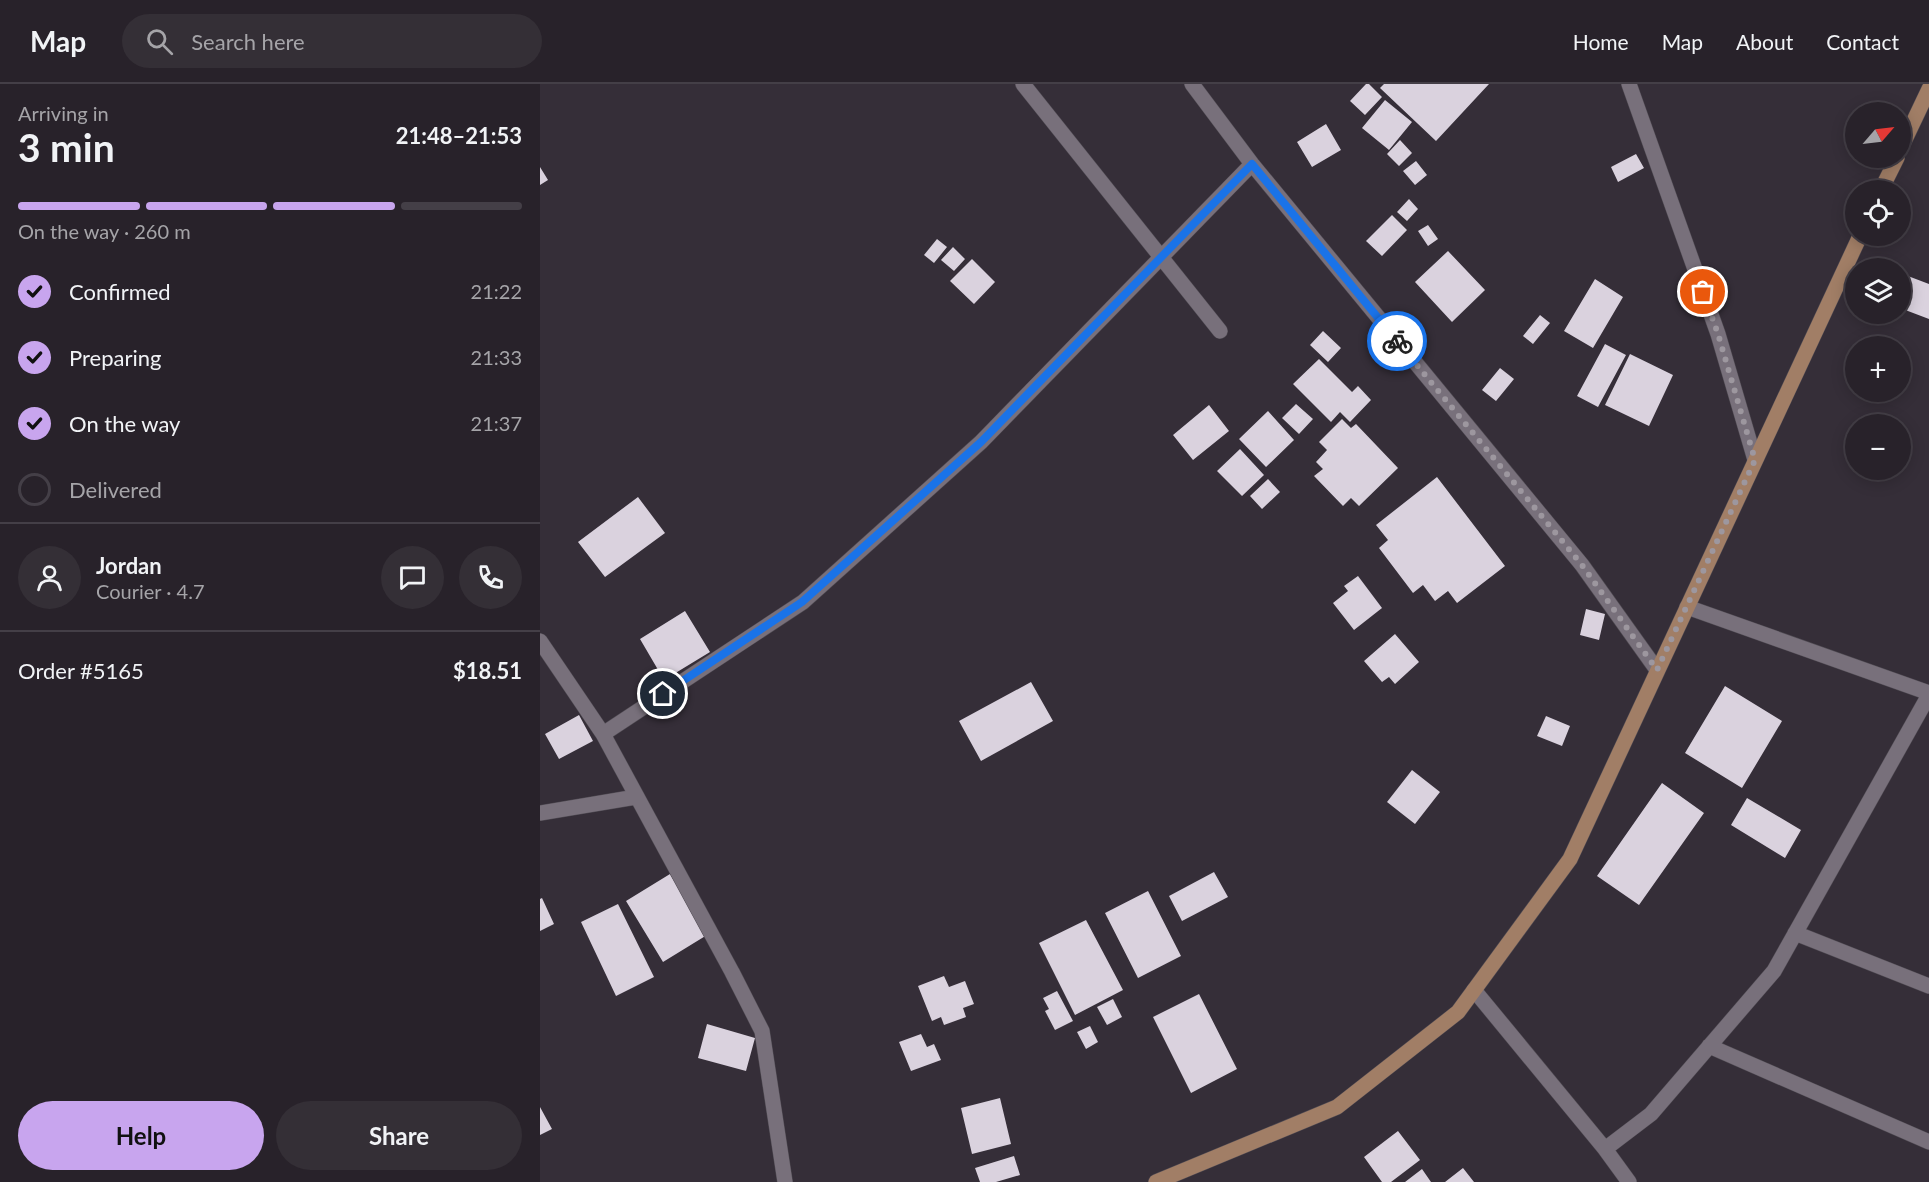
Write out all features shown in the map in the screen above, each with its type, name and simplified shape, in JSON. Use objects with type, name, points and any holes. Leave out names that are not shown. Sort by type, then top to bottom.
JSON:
[{"type":"main road","points":[[1911,127],[1929,89]]},
{"type":"main road","points":[[1155,1182],[1337,1107],[1458,1012],[1570,859],[1855,246]]},
{"type":"street","points":[[1023,84],[1220,331]]},
{"type":"street","points":[[1192,84],[1252,164],[1582,565],[1657,670]]},
{"type":"street","points":[[1629,84],[1718,334],[1755,460]]},
{"type":"street","points":[[603,734],[802,602],[981,442],[1252,164]]},
{"type":"street","points":[[1605,1149],[1652,1113],[1774,970],[1929,694],[1687,607]]},
{"type":"street","points":[[540,641],[603,734],[762,1031],[785,1182]]},
{"type":"street","points":[[540,813],[636,797]]},
{"type":"street","points":[[1795,933],[1929,986]]},
{"type":"street","points":[[1474,990],[1605,1149],[1629,1182]]},
{"type":"street","points":[[1709,1046],[1929,1142]]},
{"type":"building","points":[[1366,84],[1369,84],[1382,97],[1365,115],[1350,101]]},
{"type":"building","points":[[1384,84],[1489,84],[1436,141],[1380,88]]},
{"type":"building","points":[[1385,100],[1412,122],[1389,150],[1362,128]]},
{"type":"building","points":[[1326,124],[1341,150],[1312,167],[1297,142]]},
{"type":"building","points":[[1400,140],[1412,153],[1399,166],[1387,154]]},
{"type":"building","points":[[1636,154],[1644,168],[1618,182],[1611,167]]},
{"type":"building","points":[[1416,161],[1427,175],[1415,185],[1403,171]]},
{"type":"building","points":[[540,167],[548,180],[540,185]]},
{"type":"building","points":[[1409,199],[1418,209],[1407,221],[1397,212]]},
{"type":"building","points":[[1392,215],[1407,230],[1382,256],[1366,241]]},
{"type":"building","points":[[1428,225],[1438,239],[1428,246],[1418,231]]},
{"type":"building","points":[[937,239],[947,247],[934,263],[924,255]]},
{"type":"building","points":[[953,247],[965,259],[954,271],[941,260]]},
{"type":"building","points":[[1448,251],[1485,290],[1452,322],[1415,282]]},
{"type":"building","points":[[972,259],[995,282],[974,304],[950,281]]},
{"type":"building","points":[[1911,277],[1929,284],[1929,319],[1911,312]]},
{"type":"building","points":[[1595,279],[1623,297],[1593,348],[1564,331]]},
{"type":"building","points":[[1540,315],[1550,323],[1533,344],[1523,336]]},
{"type":"building","points":[[1323,331],[1341,348],[1328,362],[1310,345]]},
{"type":"building","points":[[1605,344],[1626,355],[1598,407],[1577,396]]},
{"type":"building","points":[[1630,354],[1673,375],[1649,426],[1605,405]]},
{"type":"building","points":[[1319,359],[1352,392],[1358,386],[1371,400],[1350,422],[1340,412],[1331,422],[1293,384]]},
{"type":"building","points":[[1500,368],[1514,379],[1496,401],[1482,390]]},
{"type":"building","points":[[1296,404],[1313,419],[1299,434],[1282,418]]},
{"type":"building","points":[[1209,405],[1229,431],[1193,460],[1173,435]]},
{"type":"building","points":[[1268,411],[1294,440],[1266,467],[1239,439]]},
{"type":"building","points":[[1342,419],[1351,428],[1356,424],[1398,468],[1359,506],[1351,498],[1343,506],[1314,476],[1323,469],[1316,462],[1327,450],[1319,442]]},
{"type":"building","points":[[1240,449],[1264,475],[1242,496],[1217,471]]},
{"type":"building","points":[[1437,477],[1505,566],[1457,603],[1448,591],[1435,601],[1423,585],[1413,593],[1379,548],[1388,540],[1376,525]]},
{"type":"building","points":[[1268,479],[1280,492],[1262,509],[1250,496]]},
{"type":"building","points":[[638,497],[665,533],[605,577],[578,542]]},
{"type":"building","points":[[1358,576],[1382,608],[1354,630],[1333,603],[1348,591],[1344,586]]},
{"type":"building","points":[[1586,609],[1605,614],[1599,640],[1580,635]]},
{"type":"building","points":[[685,611],[710,652],[664,680],[640,639]]},
{"type":"building","points":[[1395,634],[1419,662],[1395,684],[1389,677],[1382,682],[1364,661]]},
{"type":"building","points":[[1031,682],[1053,721],[981,761],[959,721]]},
{"type":"building","points":[[1725,686],[1782,721],[1742,788],[1685,753]]},
{"type":"building","points":[[579,715],[593,741],[559,759],[545,734]]},
{"type":"building","points":[[1546,716],[1570,726],[1562,746],[1537,736]]},
{"type":"building","points":[[1412,770],[1440,792],[1415,824],[1387,802]]},
{"type":"building","points":[[1662,783],[1704,813],[1639,905],[1597,876]]},
{"type":"building","points":[[1747,798],[1801,830],[1785,858],[1731,825]]},
{"type":"building","points":[[1214,872],[1228,897],[1182,921],[1169,896]]},
{"type":"building","points":[[670,874],[707,935],[663,962],[626,901]]},
{"type":"building","points":[[1148,891],[1181,956],[1138,978],[1105,913]]},
{"type":"building","points":[[542,898],[554,924],[540,931],[540,899]]},
{"type":"building","points":[[618,904],[654,977],[616,996],[581,922]]},
{"type":"building","points":[[1086,920],[1123,990],[1075,1015],[1039,943]]},
{"type":"building","points":[[944,976],[949,987],[965,981],[974,1004],[963,1008],[966,1017],[944,1025],[941,1017],[932,1021],[918,986]]},
{"type":"building","points":[[1057,991],[1073,1021],[1055,1030],[1045,1011],[1049,1009],[1043,998]]},
{"type":"building","points":[[1199,994],[1237,1069],[1191,1093],[1153,1017]]},
{"type":"building","points":[[1113,999],[1122,1017],[1107,1025],[1097,1007]]},
{"type":"building","points":[[707,1024],[755,1038],[746,1071],[698,1058]]},
{"type":"building","points":[[1090,1026],[1098,1042],[1086,1049],[1077,1032]]},
{"type":"building","points":[[921,1034],[927,1047],[934,1044],[941,1060],[911,1071],[899,1042]]},
{"type":"building","points":[[1000,1098],[1011,1144],[972,1154],[961,1108]]},
{"type":"building","points":[[540,1107],[552,1129],[540,1135]]},
{"type":"building","points":[[1398,1131],[1420,1160],[1391,1182],[1382,1182],[1364,1157]]},
{"type":"building","points":[[1014,1156],[1020,1175],[996,1182],[980,1182],[975,1168]]},
{"type":"building","points":[[1463,1168],[1474,1182],[1445,1182]]},
{"type":"building","points":[[1422,1169],[1431,1182],[1405,1182]]},
{"type":"way so far","points":[[1397,341],[1582,565],[1657,670],[1755,460],[1718,334],[1703,292]]},
{"type":"route","points":[[663,694],[802,602],[981,442],[1252,164],[1397,341]]}]
